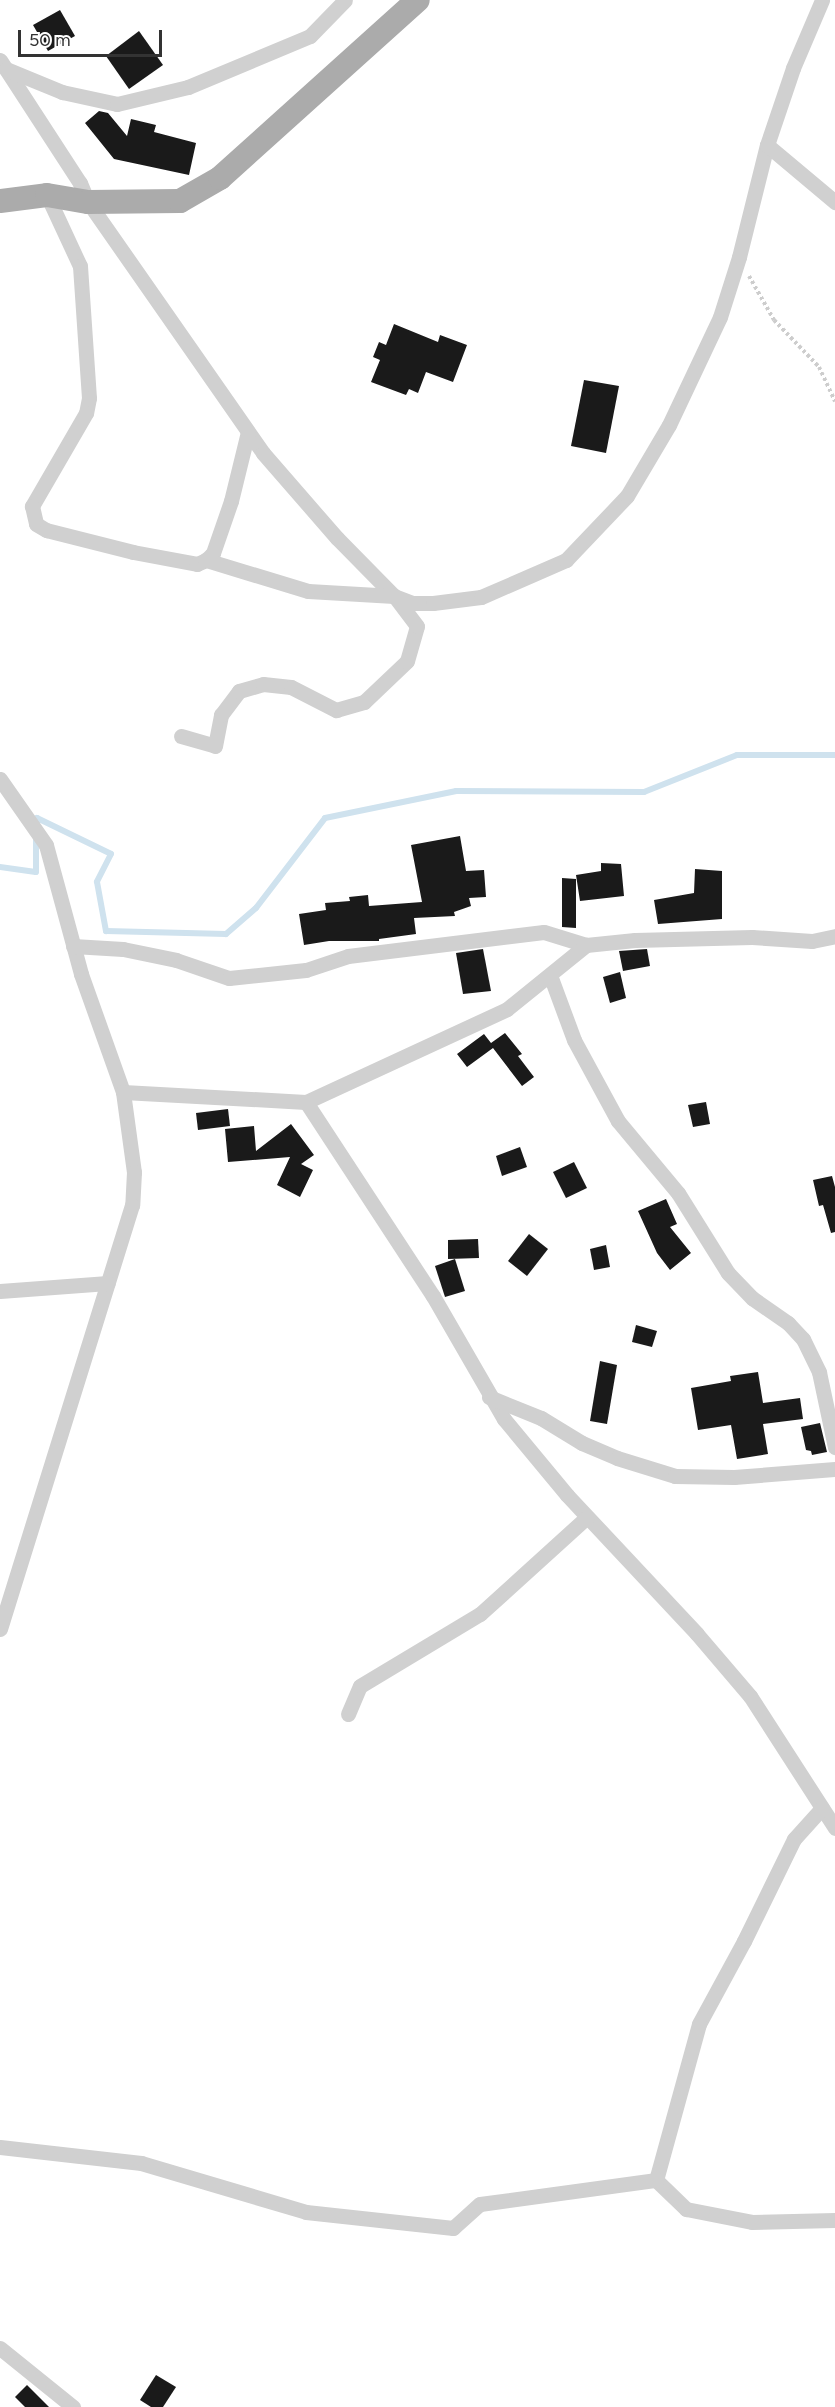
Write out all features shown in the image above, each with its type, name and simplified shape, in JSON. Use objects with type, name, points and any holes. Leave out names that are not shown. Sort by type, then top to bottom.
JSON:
[{"type":"main road","points":[[0,201],[47,195],[88,202],[180,201],[220,178],[418,0]]},
{"type":"street","points":[[3,65],[62,92],[117,104],[188,87],[310,36],[345,0]]},
{"type":"street","points":[[206,560],[308,591],[394,596],[412,603],[423,603],[481,597],[566,560],[627,496],[669,425],[720,316],[739,257],[767,145],[793,68],[822,0]]},
{"type":"street","points":[[3,65],[80,183],[88,202],[248,432],[336,538],[394,596],[417,626],[407,661],[364,702],[336,710],[291,687],[263,684],[240,691],[221,715],[215,746],[181,736]]},
{"type":"street","points":[[767,145],[835,202]]},
{"type":"street","points":[[47,195],[80,266],[89,398],[86,413],[32,506],[36,524],[46,530],[197,564],[206,560],[213,553],[231,501],[248,432]]},
{"type":"street","points":[[0,779],[46,845],[73,946],[123,1092],[134,1172],[132,1205],[0,1629]]},
{"type":"street","points":[[73,946],[123,949],[165,958],[229,978],[306,970],[348,956],[544,932],[586,945],[635,940],[752,938],[812,941],[835,936]]},
{"type":"street","points":[[123,1092],[306,1102],[507,1010],[586,945]]},
{"type":"street","points":[[550,975],[574,1040],[618,1121],[678,1193],[728,1273],[752,1298],[788,1323],[803,1339],[819,1372],[835,1447]]},
{"type":"street","points":[[306,1102],[432,1296],[472,1362],[489,1397],[504,1419],[587,1517],[697,1634],[750,1696],[835,1828]]},
{"type":"street","points":[[0,1291],[108,1283]]},
{"type":"street","points":[[489,1397],[541,1418],[600,1451],[675,1476],[744,1476],[835,1468]]},
{"type":"street","points":[[348,1714],[360,1686],[480,1614],[587,1517]]},
{"type":"street","points":[[656,2180],[699,2024],[744,1941],[794,1839],[822,1808]]},
{"type":"street","points":[[0,2147],[141,2163],[306,2212],[453,2228],[480,2204],[656,2180]]},
{"type":"street","points":[[656,2180],[686,2209],[752,2222],[835,2220]]},
{"type":"street","points":[[0,2348],[73,2407]]},
{"type":"path","points":[[739,257],[774,320],[819,367],[835,401]]},
{"type":"building","points":[[60,10],[75,36],[48,51],[33,25]]},
{"type":"building","points":[[139,31],[163,65],[129,89],[106,56]]},
{"type":"building","points":[[99,111],[108,113],[127,136],[131,119],[156,125],[154,132],[196,143],[189,175],[114,159],[85,123]]},
{"type":"building","points":[[394,324],[438,342],[440,335],[467,345],[453,382],[426,372],[418,393],[409,389],[406,395],[371,382],[380,360],[373,357],[379,342],[386,345]]},
{"type":"building","points":[[584,380],[619,386],[606,453],[571,446]]},
{"type":"building","points":[[460,836],[466,871],[484,870],[486,897],[469,898],[471,906],[454,912],[455,916],[414,918],[416,934],[379,939],[379,941],[329,941],[304,945],[299,914],[326,910],[325,903],[350,901],[349,897],[368,895],[369,906],[422,902],[411,845]]},
{"type":"building","points":[[601,863],[621,864],[624,896],[580,901],[576,875],[601,871]]},
{"type":"building","points":[[695,869],[722,871],[722,919],[658,924],[654,900],[694,893]]},
{"type":"building","points":[[562,878],[576,879],[576,928],[562,927]]},
{"type":"building","points":[[483,949],[491,991],[463,994],[456,953]]},
{"type":"building","points":[[647,949],[650,966],[623,971],[619,951]]},
{"type":"building","points":[[620,972],[626,998],[610,1003],[603,977]]},
{"type":"building","points":[[505,1033],[522,1054],[518,1056],[534,1077],[522,1086],[493,1048],[467,1067],[457,1054],[484,1034],[491,1043]]},
{"type":"building","points":[[706,1102],[710,1124],[693,1127],[688,1105]]},
{"type":"building","points":[[228,1109],[230,1126],[198,1130],[196,1113]]},
{"type":"building","points":[[291,1124],[314,1155],[301,1164],[313,1170],[300,1197],[277,1185],[290,1157],[228,1162],[225,1129],[254,1126],[256,1151]]},
{"type":"building","points":[[520,1147],[527,1167],[502,1176],[496,1156]]},
{"type":"building","points":[[574,1162],[587,1188],[566,1198],[553,1172]]},
{"type":"building","points":[[832,1176],[835,1187],[835,1232],[831,1233],[823,1205],[819,1206],[813,1180]]},
{"type":"building","points":[[666,1199],[677,1224],[670,1227],[691,1253],[670,1270],[657,1253],[638,1211]]},
{"type":"building","points":[[529,1234],[548,1249],[527,1276],[508,1261]]},
{"type":"building","points":[[478,1239],[479,1258],[448,1259],[448,1240]]},
{"type":"building","points":[[606,1245],[610,1267],[594,1270],[590,1249]]},
{"type":"building","points":[[455,1259],[465,1291],[445,1297],[435,1266]]},
{"type":"building","points":[[636,1325],[657,1331],[652,1347],[632,1342]]},
{"type":"building","points":[[600,1361],[617,1365],[607,1424],[590,1421]]},
{"type":"building","points":[[758,1372],[763,1403],[800,1398],[803,1419],[763,1424],[768,1454],[737,1459],[731,1425],[698,1430],[691,1388],[731,1381],[730,1376]]},
{"type":"building","points":[[820,1423],[827,1452],[812,1455],[811,1451],[806,1450],[801,1427]]},
{"type":"building","points":[[156,2375],[176,2387],[163,2407],[151,2407],[140,2400]]},
{"type":"building","points":[[27,2385],[49,2407],[25,2407],[15,2397]]},
{"type":"waterway","points":[[37,824],[37,818],[111,854],[97,882],[106,931],[226,934],[256,908],[325,818],[456,791],[644,792],[737,755],[835,755]]},
{"type":"waterway","points":[[0,867],[36,872],[36,837]]}]
